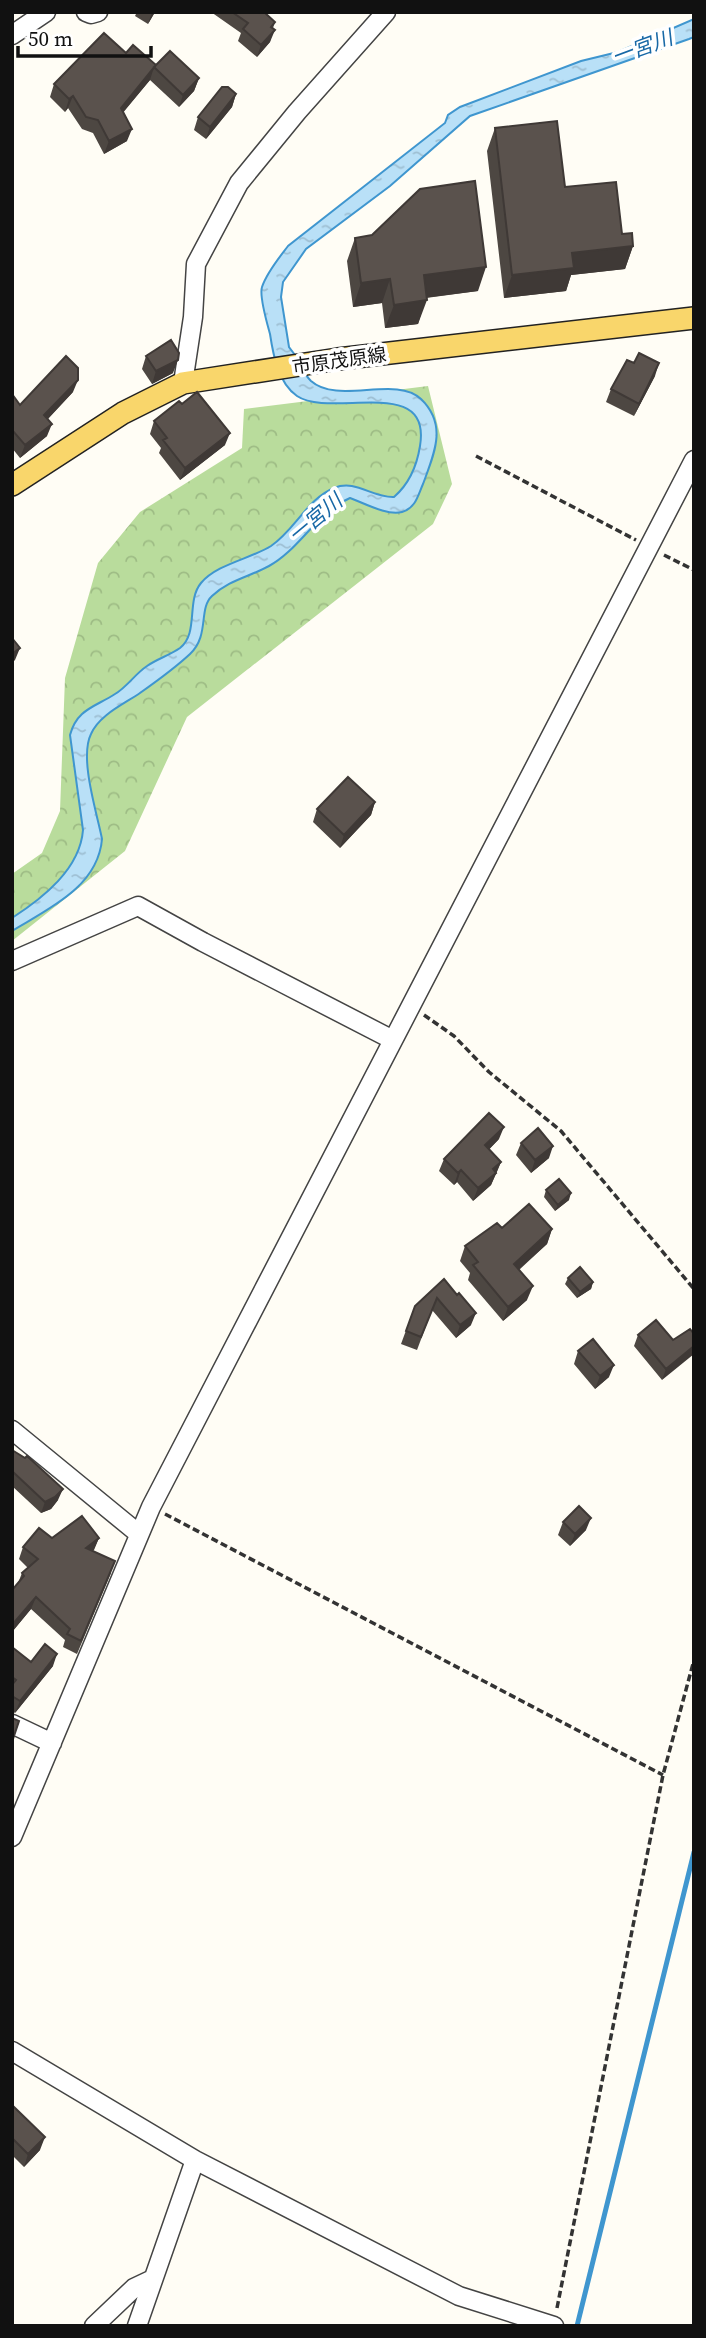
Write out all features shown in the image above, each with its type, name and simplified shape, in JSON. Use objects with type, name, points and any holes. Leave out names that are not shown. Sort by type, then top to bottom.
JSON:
[{"type":"main road","name":"市原茂原線","points":[[12,485],[123,413],[188,383],[338,359],[694,318]]},
{"type":"street","points":[[12,35],[46,12]]},
{"type":"street","points":[[86,12],[98,12]]},
{"type":"street","points":[[188,383],[196,264],[239,183],[288,121],[386,12]]},
{"type":"street","points":[[12,1837],[151,1507],[694,460]]},
{"type":"street","points":[[12,961],[138,906],[215,949],[393,1040]]},
{"type":"street","points":[[12,1430],[139,1534]]},
{"type":"street","points":[[12,1724],[52,1743]]},
{"type":"street","points":[[12,2051],[195,2160],[459,2295],[554,2326]]},
{"type":"street","points":[[137,2326],[195,2160]]},
{"type":"street","points":[[94,2326],[134,2288],[153,2279]]},
{"type":"path","points":[[476,456],[694,570]]},
{"type":"path","points":[[411,1006],[454,1036],[489,1072],[561,1131],[694,1289]]},
{"type":"path","points":[[151,1507],[663,1775]]},
{"type":"path","points":[[554,2326],[663,1775],[694,1660]]},
{"type":"green space","points":[[428,386],[452,484],[433,524],[187,717],[125,851],[12,941],[12,874],[42,853],[60,811],[65,678],[98,563],[140,512],[242,448],[244,409]]},
{"type":"water","name":"一宮川","points":[[694,19],[694,37],[470,116],[390,186],[306,249],[283,282],[281,297],[289,347],[309,379],[322,388],[336,391],[397,389],[410,392],[421,399],[434,419],[436,440],[418,497],[407,510],[396,513],[383,511],[350,498],[327,513],[280,559],[225,586],[212,596],[205,608],[200,639],[190,654],[153,684],[106,716],[91,734],[88,744],[88,771],[102,839],[91,871],[69,895],[12,931],[12,918],[58,881],[75,857],[80,844],[83,830],[70,735],[77,719],[119,691],[147,666],[186,642],[197,590],[208,576],[271,546],[316,499],[334,488],[357,487],[378,495],[394,497],[408,480],[414,467],[420,446],[420,424],[411,411],[395,405],[376,403],[313,402],[297,396],[285,384],[275,359],[262,297],[264,281],[277,260],[288,246],[445,123],[448,115],[460,107],[581,61],[618,52]]},
{"type":"building","points":[[232,12],[264,12],[275,22],[271,27],[275,30],[261,45],[243,29],[248,23]]},
{"type":"building","points":[[104,33],[126,53],[133,45],[156,65],[121,108],[132,129],[109,141],[98,120],[86,117],[73,96],[69,99],[54,84]]},
{"type":"building","points":[[170,51],[199,78],[183,95],[154,67]]},
{"type":"building","points":[[222,87],[228,87],[236,94],[210,127],[198,117]]},
{"type":"building","points":[[557,121],[565,187],[616,182],[622,234],[632,233],[633,246],[572,253],[574,268],[512,275],[495,128]]},
{"type":"building","points":[[475,181],[486,267],[424,275],[427,300],[394,305],[390,279],[361,283],[355,238],[372,235],[420,189]]},
{"type":"building","points":[[171,340],[179,353],[178,360],[156,371],[146,356]]},
{"type":"building","points":[[639,353],[659,363],[639,404],[611,389],[627,360],[634,363]]},
{"type":"building","points":[[66,356],[78,368],[78,380],[44,415],[52,424],[25,445],[12,430],[12,394],[20,405]]},
{"type":"building","points":[[197,392],[230,433],[185,468],[163,440],[167,438],[154,421],[179,401],[182,404]]},
{"type":"building","points":[[12,638],[20,648],[12,654]]},
{"type":"building","points":[[348,777],[375,802],[344,835],[317,809]]},
{"type":"building","points":[[489,1113],[504,1127],[485,1145],[501,1162],[493,1169],[496,1173],[478,1188],[461,1170],[458,1173],[444,1159]]},
{"type":"building","points":[[538,1128],[553,1146],[535,1160],[521,1143]]},
{"type":"building","points":[[559,1179],[571,1193],[558,1205],[546,1190]]},
{"type":"building","points":[[529,1204],[552,1229],[514,1264],[533,1286],[508,1307],[473,1265],[478,1262],[465,1246],[497,1223],[502,1228]]},
{"type":"building","points":[[580,1267],[593,1282],[580,1292],[568,1278]]},
{"type":"building","points":[[444,1279],[476,1313],[460,1325],[437,1298],[421,1337],[406,1331],[415,1306]]},
{"type":"building","points":[[656,1320],[673,1340],[690,1329],[694,1334],[694,1346],[666,1369],[638,1335]]},
{"type":"building","points":[[593,1339],[614,1365],[600,1376],[578,1351]]},
{"type":"building","points":[[12,1450],[25,1458],[27,1456],[63,1489],[45,1502],[12,1471]]},
{"type":"building","points":[[579,1506],[591,1518],[575,1534],[563,1522]]},
{"type":"building","points":[[82,1516],[99,1538],[86,1548],[115,1561],[81,1641],[67,1634],[70,1629],[36,1597],[12,1625],[12,1590],[24,1576],[22,1573],[38,1559],[23,1547],[39,1528],[52,1538]]},
{"type":"building","points":[[45,1644],[57,1654],[20,1701],[12,1696],[12,1685],[16,1680],[12,1677],[12,1647],[31,1662]]},
{"type":"building","points":[[12,1718],[19,1721],[12,1742]]},
{"type":"building","points":[[12,2105],[45,2137],[28,2154],[12,2138]]},
{"type":"waterway","points":[[577,2326],[694,1852]]}]
